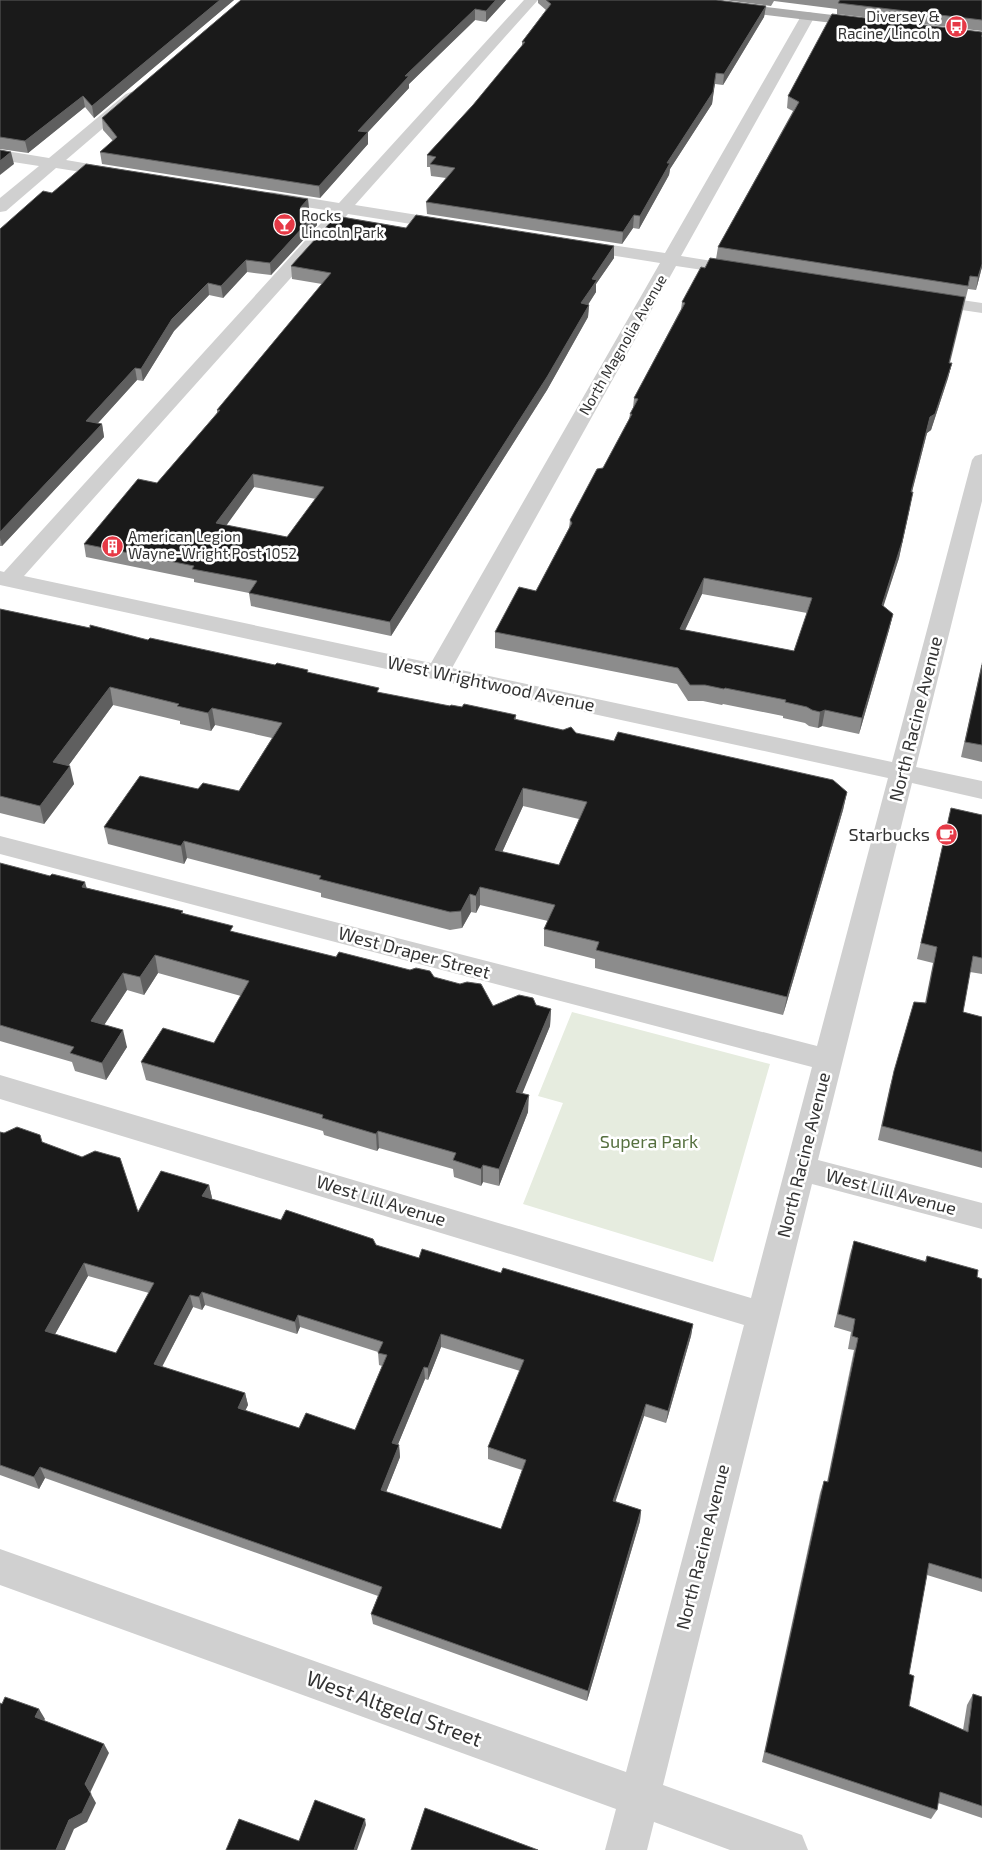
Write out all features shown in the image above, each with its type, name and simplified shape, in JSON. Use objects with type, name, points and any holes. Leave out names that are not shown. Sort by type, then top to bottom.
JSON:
[{"type":"main road","points":[[674,0],[878,25]]},
{"type":"street","points":[[4,579],[62,520],[531,0]]},
{"type":"street","name":"North Magnolia Avenue","points":[[437,673],[808,16]]},
{"type":"street","points":[[0,207],[144,85]]},
{"type":"street","points":[[0,155],[132,176]]},
{"type":"street","points":[[253,194],[469,228]]},
{"type":"street","points":[[563,243],[755,273]]},
{"type":"street","points":[[906,297],[982,308]]},
{"type":"street","name":"North Racine Avenue","points":[[626,1850],[902,773],[976,509],[982,460]]},
{"type":"street","name":"West Wrightwood Avenue","points":[[4,579],[982,790]]},
{"type":"street","name":"West Draper Street","points":[[0,845],[828,1060]]},
{"type":"street","name":"West Lill Avenue","points":[[0,1087],[763,1316]]},
{"type":"street","name":"West Lill Avenue","points":[[800,1168],[982,1216]]},
{"type":"street","name":"West Altgeld Street","points":[[0,1567],[787,1850]]},
{"type":"green space","name":"Supera Park","points":[[572,1012],[770,1064],[713,1262],[523,1204],[563,1103],[538,1096]]},
{"type":"building","points":[[0,0],[220,0],[92,106],[83,96],[25,141],[0,137]]},
{"type":"building","points":[[241,0],[496,0],[486,11],[475,9],[405,76],[409,76],[358,131],[368,132],[319,186],[100,152],[117,137],[102,118]]},
{"type":"building","points":[[546,0],[716,0],[766,6],[724,74],[716,73],[713,92],[667,163],[670,163],[640,216],[634,215],[623,232],[426,202],[455,168],[430,164],[436,157],[427,155],[473,105],[525,42],[522,42],[551,4]]},
{"type":"building","points":[[840,0],[982,0],[982,20],[838,3]]},
{"type":"building","points":[[832,14],[982,32],[982,264],[978,277],[970,276],[968,286],[718,247],[799,102],[788,96]]},
{"type":"building","points":[[0,150],[11,152],[0,161]]},
{"type":"building","points":[[86,164],[308,199],[300,208],[301,210],[316,213],[270,263],[246,260],[221,286],[208,283],[172,319],[141,369],[135,368],[86,421],[102,424],[0,532],[0,229],[43,191],[52,193]]},
{"type":"building","points":[[416,215],[614,246],[592,279],[597,280],[581,303],[589,305],[547,377],[390,622],[249,593],[257,581],[192,569],[194,566],[84,544],[138,479],[157,483],[220,410],[217,410],[331,273],[291,266],[336,216],[406,228]],"holes":[[[253,474],[324,487],[287,537],[216,523]]]},
{"type":"building","points":[[710,258],[965,297],[949,363],[952,363],[935,414],[930,417],[911,492],[913,492],[902,542],[882,605],[893,614],[862,718],[825,710],[820,712],[785,702],[786,700],[725,688],[690,685],[678,668],[495,632],[519,587],[536,591],[572,523],[570,520],[597,469],[603,468],[632,414],[630,414],[638,399],[634,398],[685,303],[682,302],[701,267],[705,268]],"holes":[[[704,578],[812,598],[794,651],[680,629]]]},
{"type":"building","points":[[0,609],[90,628],[90,625],[148,640],[150,638],[275,665],[277,663],[308,670],[307,672],[379,688],[377,692],[450,706],[462,707],[464,704],[516,715],[514,719],[563,730],[571,727],[576,733],[614,741],[618,732],[833,780],[847,792],[787,997],[596,950],[599,942],[544,929],[555,905],[480,887],[476,896],[470,894],[461,911],[450,912],[319,879],[321,876],[184,841],[181,846],[104,827],[140,776],[198,789],[203,783],[239,791],[282,723],[212,708],[208,713],[110,687],[53,762],[70,766],[40,806],[0,796]],"holes":[[[523,788],[587,802],[559,865],[495,850]]]},
{"type":"building","points":[[982,665],[982,745],[965,742]]},
{"type":"building","points":[[951,808],[982,815],[982,958],[973,956],[963,1012],[982,1017],[982,1152],[882,1126],[894,1071],[914,1002],[926,1003],[937,947],[921,943]]},
{"type":"building","points":[[0,863],[50,876],[52,874],[85,882],[82,887],[183,911],[181,913],[233,926],[230,931],[336,957],[339,952],[410,970],[416,968],[430,971],[434,977],[460,984],[467,982],[481,984],[493,1006],[519,995],[533,998],[536,1005],[551,1009],[516,1092],[529,1095],[499,1169],[483,1165],[481,1169],[453,1160],[456,1153],[378,1131],[376,1134],[322,1118],[323,1115],[141,1062],[163,1028],[214,1043],[249,981],[155,955],[140,977],[123,973],[91,1021],[123,1030],[102,1063],[70,1053],[74,1047],[0,1025]]},
{"type":"building","points":[[17,1127],[40,1135],[42,1142],[82,1157],[95,1151],[120,1158],[138,1212],[161,1171],[209,1185],[202,1196],[281,1220],[286,1210],[373,1239],[376,1245],[419,1258],[422,1249],[501,1273],[503,1268],[693,1324],[668,1411],[646,1404],[613,1501],[641,1510],[588,1691],[371,1614],[382,1587],[40,1467],[34,1477],[0,1465],[0,1132],[4,1133]],"holes":[[[84,1263],[154,1283],[116,1353],[45,1331]],[[202,1292],[295,1322],[298,1315],[383,1342],[378,1353],[387,1355],[355,1430],[306,1413],[299,1428],[238,1408],[245,1393],[154,1364],[190,1295],[199,1297]],[[441,1334],[524,1360],[488,1447],[526,1460],[501,1529],[381,1490],[399,1445],[392,1443],[424,1367],[428,1368]]]},
{"type":"building","points":[[854,1241],[926,1262],[927,1256],[978,1270],[977,1277],[982,1279],[982,1579],[929,1563],[909,1674],[914,1676],[909,1706],[968,1732],[973,1694],[982,1697],[982,1806],[940,1792],[937,1810],[765,1752],[824,1481],[828,1482],[858,1338],[852,1336],[855,1319],[838,1314]]},
{"type":"building","points":[[5,1697],[39,1709],[35,1717],[104,1744],[85,1784],[91,1794],[82,1813],[69,1820],[56,1850],[0,1850],[0,1703],[2,1704]]},
{"type":"building","points":[[315,1800],[365,1819],[354,1850],[226,1850],[239,1819],[299,1841]]},
{"type":"building","points":[[425,1808],[538,1850],[411,1850]]},
{"type":"place","name":"Diversey & Racine/Lincoln","points":[[956,26]]},
{"type":"place","name":"Rocks Lincoln Park","points":[[285,225]]},
{"type":"place","name":"American Legion Wayne-Wright Post 1052","points":[[112,546]]},
{"type":"place","name":"Starbucks","points":[[946,835]]}]
